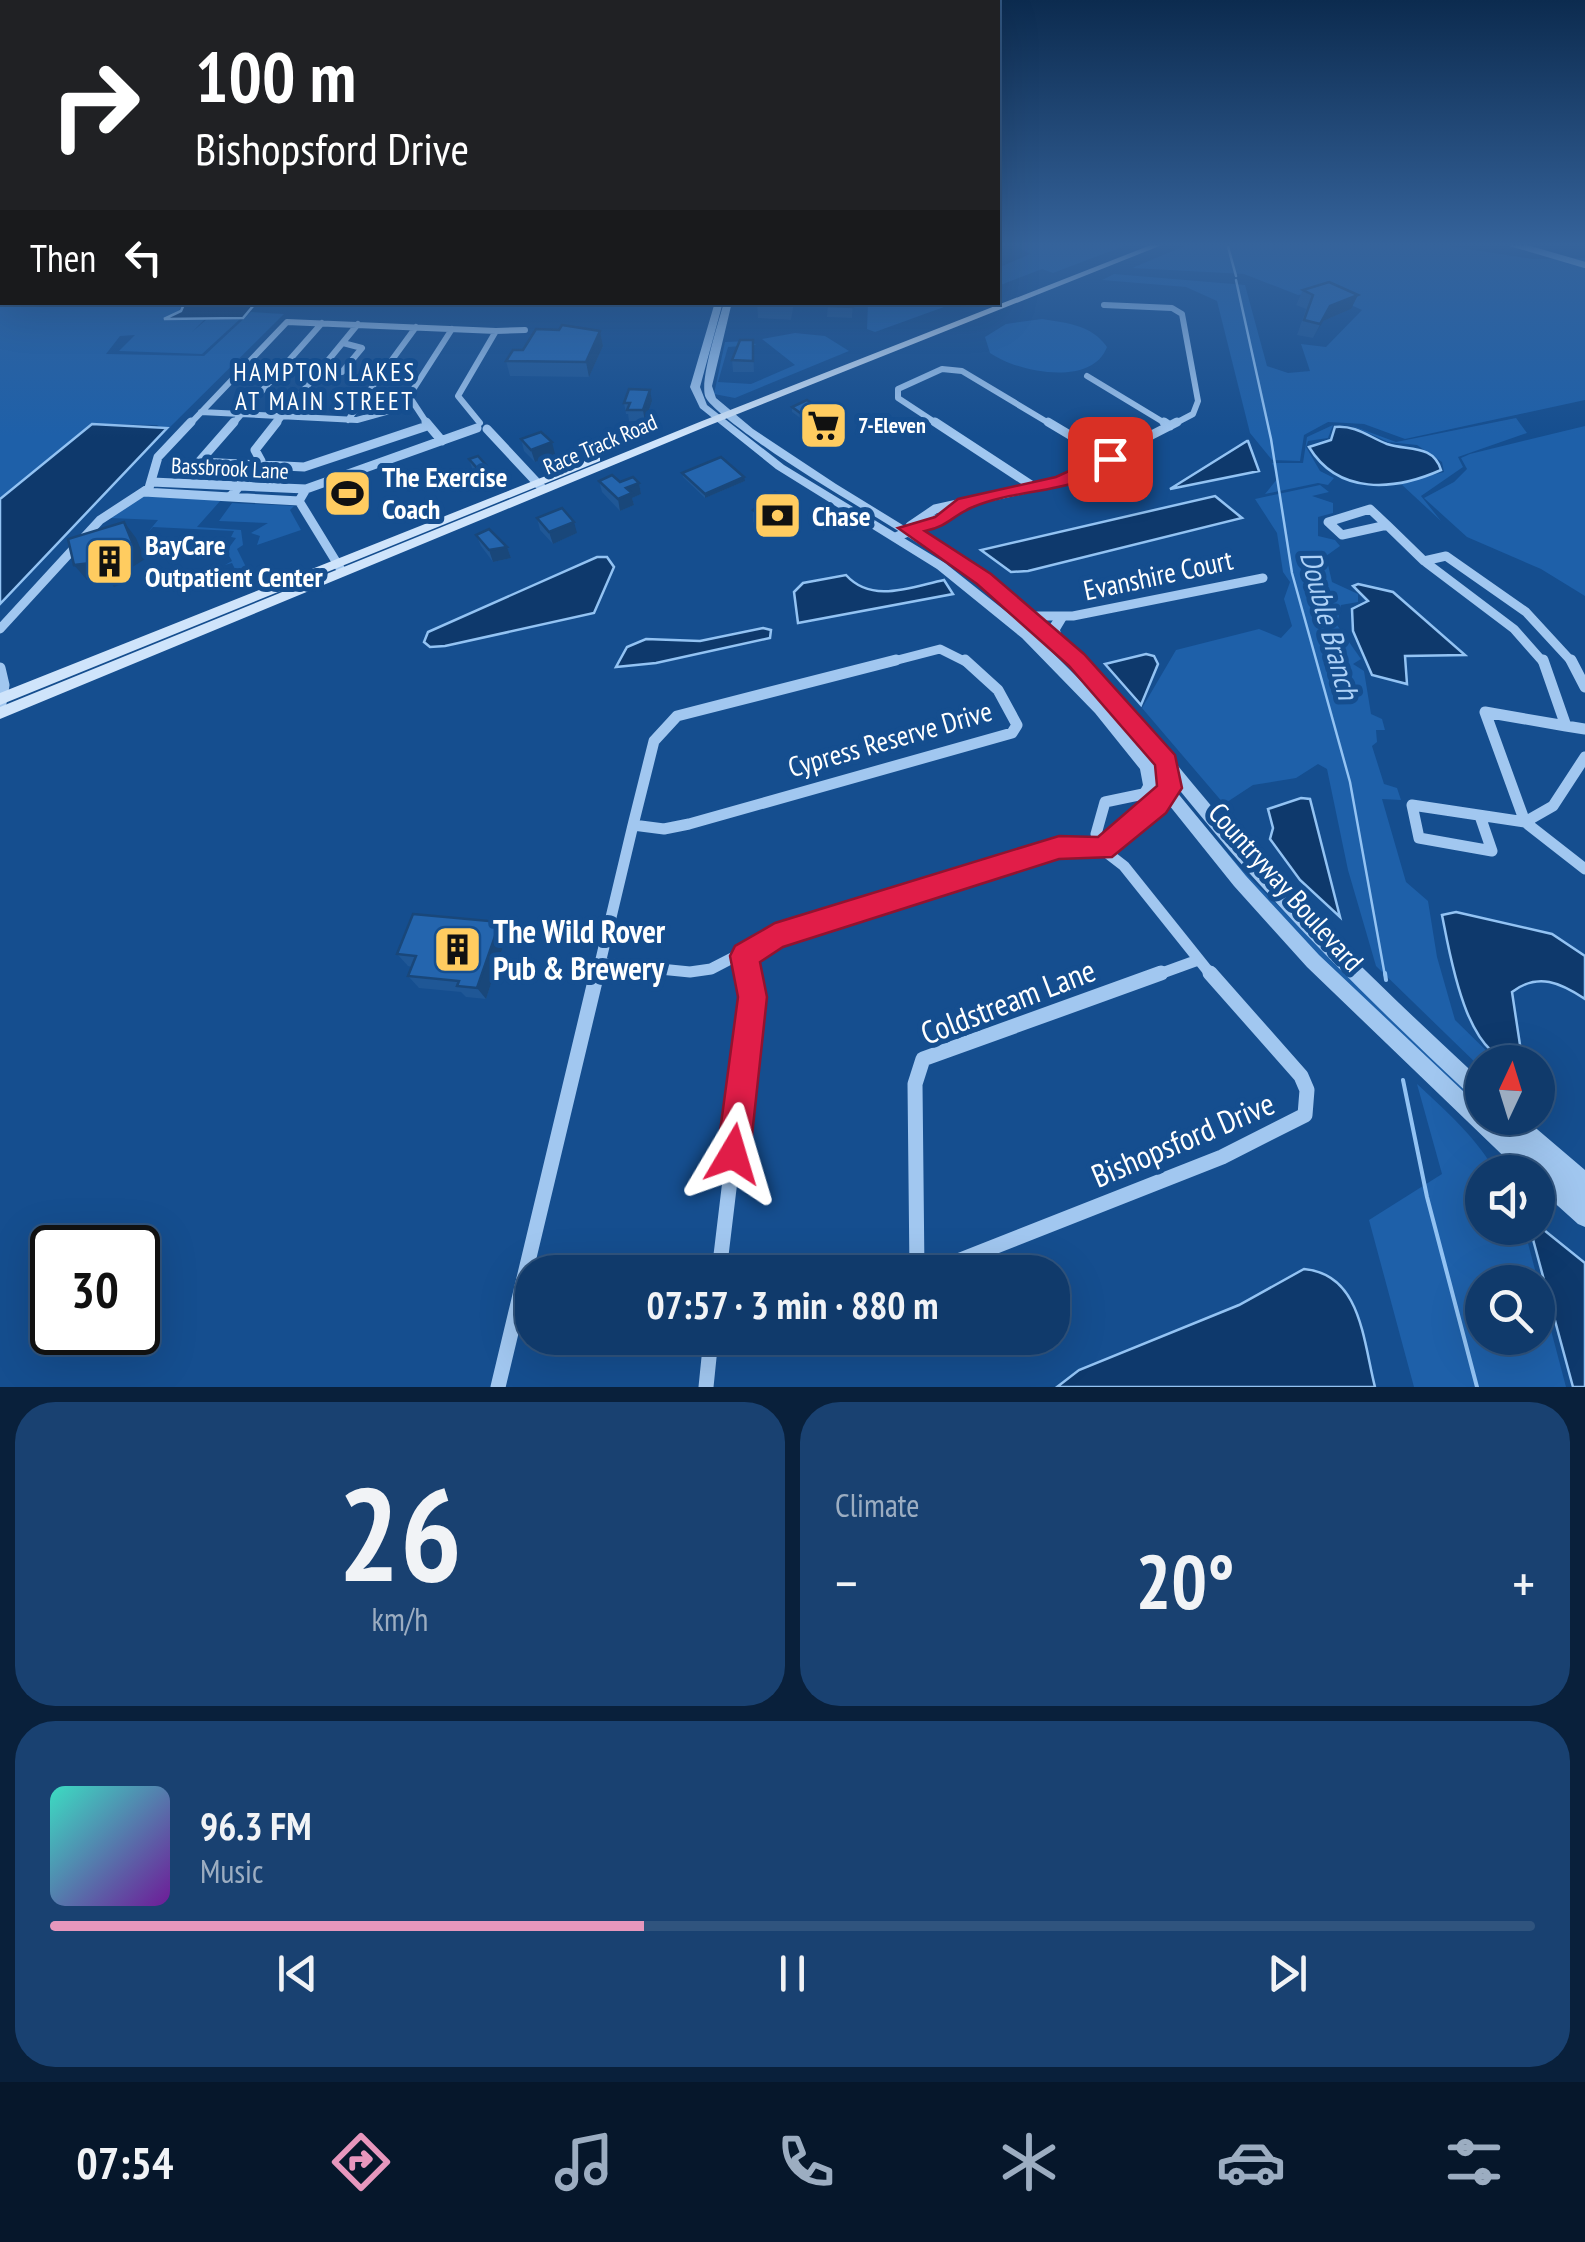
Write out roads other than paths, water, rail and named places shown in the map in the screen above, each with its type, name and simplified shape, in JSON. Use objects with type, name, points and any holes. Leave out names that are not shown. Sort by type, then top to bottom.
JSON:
[{"type":"main road","name":"Race Track Road","points":[[0,705],[976,308]]},
{"type":"main road","name":"Race Track Road","points":[[721,414],[832,376],[996,308]]},
{"type":"main road","points":[[832,376],[833,370],[862,353],[886,354]]},
{"type":"street","points":[[716,308],[694,392],[812,489],[905,530],[941,522],[956,506],[1034,488],[1110,459],[1194,414],[1198,401],[1182,314],[1166,308]]},
{"type":"street","points":[[721,414],[706,390],[727,308]]},
{"type":"street","points":[[0,628],[100,520],[143,492],[152,482],[153,463],[285,323],[522,331]]},
{"type":"street","points":[[242,414],[322,323]]},
{"type":"street","points":[[230,497],[254,466],[248,462],[256,450],[358,324]]},
{"type":"street","points":[[348,420],[416,327]]},
{"type":"street","points":[[442,441],[410,406],[412,390],[452,329]]},
{"type":"street","points":[[496,331],[458,396],[482,427],[542,487]]},
{"type":"street","points":[[318,374],[342,372],[362,348],[343,343]]},
{"type":"street","points":[[1034,488],[898,398],[898,389],[942,369],[962,370],[1110,459]]},
{"type":"street","points":[[1087,376],[1170,426]]},
{"type":"street","points":[[201,412],[348,420],[369,419],[410,406]]},
{"type":"street","name":"Bassbrook Lane","points":[[242,414],[200,462],[310,466],[427,426]]},
{"type":"street","name":"Countryway Boulevard","points":[[721,414],[998,590],[1043,628],[1118,702],[1283,898],[1465,1076]]},
{"type":"street","name":"Bassbrook Lane","points":[[152,482],[306,488],[482,427]]},
{"type":"street","name":"Bassbrook Lane","points":[[143,492],[299,501],[306,488]]},
{"type":"street","points":[[299,501],[341,569]]},
{"type":"street","points":[[1387,524],[1342,535],[1328,522],[1370,509],[1387,524],[1424,561],[1514,629],[1541,656],[1566,726]]},
{"type":"street","name":"Countryway Boulevard","points":[[905,530],[1038,645],[1100,709],[1145,766]]},
{"type":"street","points":[[1424,561],[1446,556],[1539,622],[1576,662],[1585,687]]},
{"type":"street","name":"Evanshire Court","points":[[1043,628],[1061,620],[1229,580],[1263,578]]},
{"type":"street","points":[[962,581],[1020,620],[1043,628],[1036,636],[1038,645]]},
{"type":"street","name":"Evanshire Court","points":[[1027,614],[1061,620]]},
{"type":"street","points":[[1059,643],[1053,630],[1061,620]]},
{"type":"street","name":"Cypress Reserve Drive","points":[[498,1387],[633,825],[654,741],[663,727],[692,711],[940,650],[962,657],[1015,716],[1016,726],[1004,736],[689,824],[664,829],[633,825]]},
{"type":"street","points":[[0,668],[0,705]]},
{"type":"street","points":[[1585,729],[1484,712],[1525,822],[1585,869]]},
{"type":"street","points":[[600,963],[690,972],[745,956],[775,936],[1059,848],[1102,849],[1171,782],[1166,762]]},
{"type":"street","points":[[1480,816],[1492,851],[1420,838],[1412,805],[1525,822],[1542,820],[1584,762]]},
{"type":"street","points":[[1145,766],[1156,797]]},
{"type":"street","points":[[1102,849],[1096,834],[1105,802],[1156,797],[1190,804],[1246,868],[1283,898]]},
{"type":"street","name":"Countryway Boulevard","points":[[1156,797],[1188,818],[1301,948],[1429,1076],[1515,1155]]},
{"type":"street","name":"Bishopsford Drive","points":[[973,1255],[1222,1157],[1305,1115],[1307,1090],[1301,1076],[1198,960],[1124,866],[1102,849]]},
{"type":"street","points":[[721,1255],[752,997],[745,956]]},
{"type":"street","name":"Coldstream Lane","points":[[917,1255],[915,1084],[923,1060],[1198,960]]},
{"type":"street","points":[[1429,1076],[1465,1101]]},
{"type":"street","points":[[1507,1135],[1585,1204]]},
{"type":"street","points":[[1530,1135],[1585,1183]]},
{"type":"street","name":"Countryway Boulevard","points":[[1555,1191],[1585,1218]]},
{"type":"street","points":[[706,1387],[709,1355]]},
{"type":"waterway","name":"Double Branch","points":[[1242,308],[1271,439],[1292,573],[1350,782],[1385,976]]},
{"type":"waterway","name":"Double Branch","points":[[1385,973],[1386,980]]},
{"type":"waterway","name":"Double Branch","points":[[1403,1080],[1427,1197],[1477,1387]]},
{"type":"place","name":"7-Eleven","points":[[823,425]]},
{"type":"place","name":"The Exercise Coach","points":[[347,493]]},
{"type":"place","name":"Chase","points":[[777,516]]},
{"type":"place","name":"BayCare Outpatient Center","points":[[110,561]]},
{"type":"place","name":"The Wild Rover Pub & Brewery","points":[[458,950]]},
{"type":"district","name":"HAMPTON LAKES AT MAIN STREET","points":[[325,386]]}]
